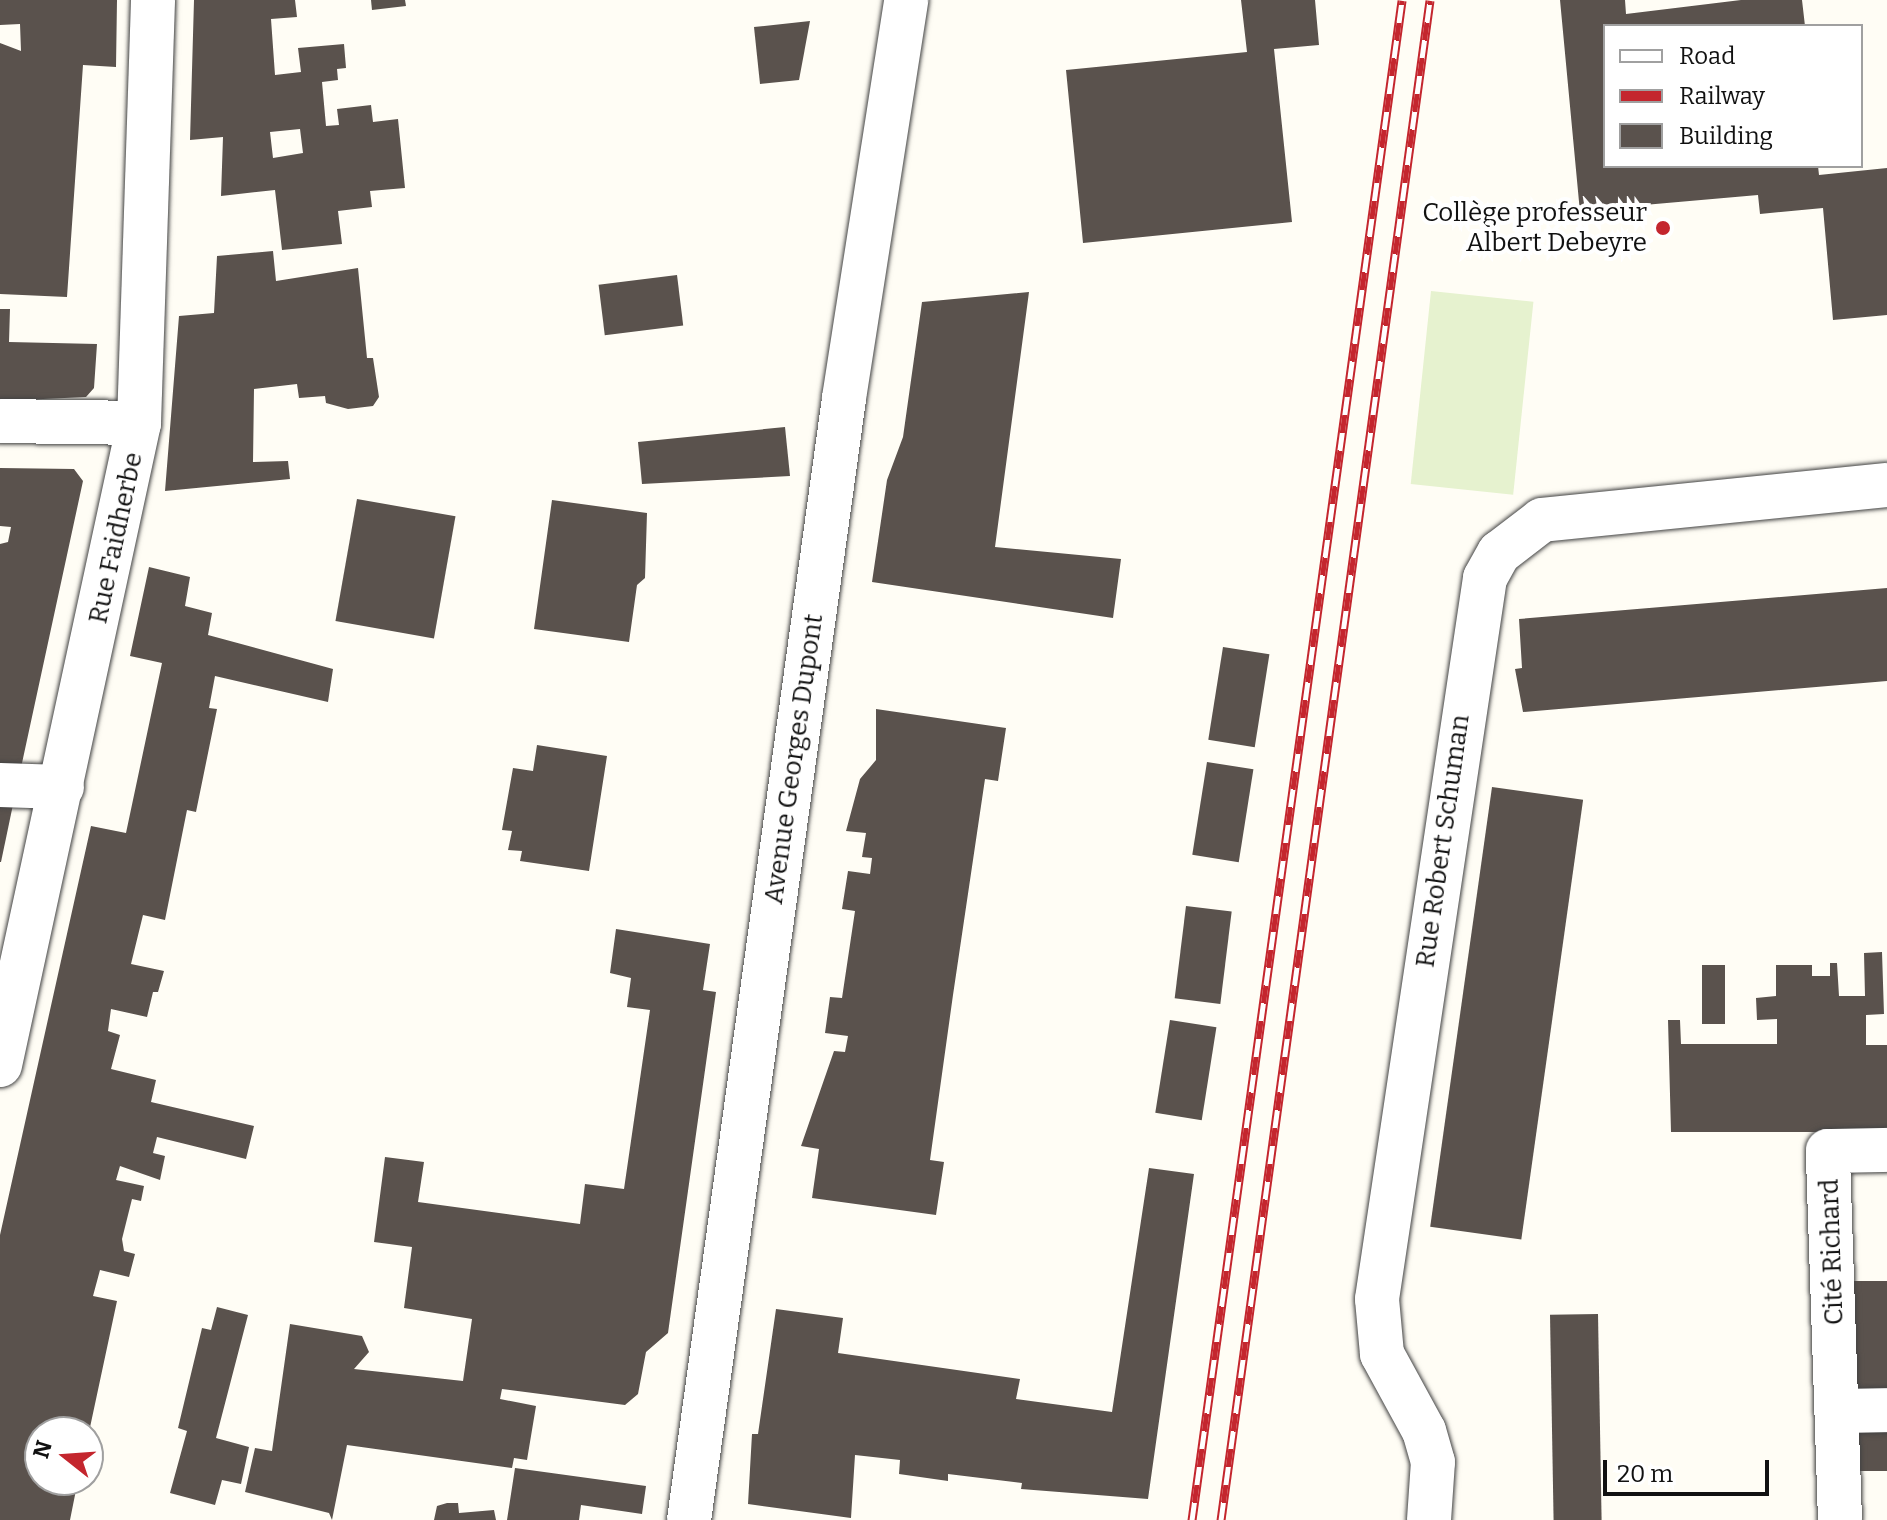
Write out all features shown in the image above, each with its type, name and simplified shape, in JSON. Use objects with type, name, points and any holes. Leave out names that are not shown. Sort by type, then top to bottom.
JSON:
[{"type":"street","name":"Rue Faidherbe","points":[[0,1065],[139,423],[153,0]]},
{"type":"street","name":"Avenue Georges Dupont","points":[[689,1520],[844,398],[906,0]]},
{"type":"street","points":[[0,421],[139,423]]},
{"type":"street","name":"Rue Robert Schuman","points":[[1429,1520],[1433,1462],[1424,1431],[1382,1354],[1377,1299],[1485,578],[1499,553],[1542,520],[1887,485]]},
{"type":"street","points":[[0,785],[62,787]]},
{"type":"street","name":"Cité Richard","points":[[1840,1520],[1828,1151],[1887,1150]]},
{"type":"street","points":[[1837,1411],[1887,1410]]},
{"type":"green space","points":[[1431,291],[1533,302],[1513,495],[1411,484]]},
{"type":"building","points":[[0,0],[117,0],[116,67],[83,65],[67,297],[0,294],[0,43],[21,51],[20,24],[0,25]]},
{"type":"building","points":[[194,0],[295,0],[297,17],[271,19],[275,75],[301,72],[298,48],[344,44],[346,68],[337,69],[338,80],[322,82],[326,126],[339,125],[337,109],[371,105],[373,122],[398,119],[405,188],[370,191],[372,207],[338,211],[342,244],[282,250],[275,190],[221,196],[223,137],[190,140]],"holes":[[[300,129],[303,153],[273,158],[270,132]]]},
{"type":"building","points":[[371,0],[405,0],[406,6],[372,10]]},
{"type":"building","points":[[1241,0],[1315,0],[1319,45],[1274,49],[1292,222],[1083,243],[1066,70],[1247,52]]},
{"type":"building","points":[[1560,0],[1625,0],[1626,14],[1741,0],[1802,0],[1805,24],[1603,24],[1603,168],[1818,168],[1819,175],[1887,168],[1887,315],[1833,320],[1823,208],[1760,214],[1758,195],[1644,205],[1645,217],[1581,223]]},
{"type":"building","points":[[810,21],[799,80],[760,84],[754,27]]},
{"type":"building","points":[[273,251],[276,281],[358,268],[367,358],[373,358],[379,397],[373,406],[348,409],[326,403],[325,396],[299,398],[297,384],[254,389],[253,462],[288,461],[290,479],[165,491],[179,316],[214,313],[217,256]]},
{"type":"building","points":[[677,275],[683,326],[605,335],[599,285]]},
{"type":"building","points":[[1029,292],[995,547],[1121,559],[1113,618],[872,582],[887,480],[903,437],[922,302]]},
{"type":"building","points":[[0,309],[10,309],[9,342],[97,344],[94,388],[86,397],[0,401]]},
{"type":"building","points":[[785,427],[790,476],[642,484],[638,442]]},
{"type":"building","points":[[0,468],[74,469],[83,481],[19,777],[0,776],[0,544],[8,542],[11,527],[0,526]]},
{"type":"building","points":[[357,499],[455,516],[434,638],[335,621]]},
{"type":"building","points":[[552,500],[647,513],[645,578],[637,585],[629,642],[534,629]]},
{"type":"building","points":[[149,567],[190,577],[185,606],[212,613],[208,635],[333,669],[328,702],[215,676],[209,708],[217,709],[196,812],[187,810],[165,920],[143,915],[131,964],[164,971],[158,992],[153,992],[147,1017],[111,1009],[108,1031],[120,1035],[111,1069],[156,1080],[151,1102],[254,1126],[246,1159],[157,1137],[153,1153],[165,1156],[160,1180],[120,1166],[116,1180],[144,1186],[141,1201],[132,1199],[122,1239],[124,1251],[135,1254],[129,1277],[100,1270],[93,1296],[117,1301],[92,1416],[24,1416],[24,1496],[75,1496],[70,1520],[0,1520],[0,1235],[91,826],[126,833],[162,663],[130,656]]},
{"type":"building","points":[[1887,588],[1887,681],[1523,712],[1515,669],[1522,668],[1519,619]]},
{"type":"building","points":[[1223,647],[1269,654],[1255,747],[1208,740]]},
{"type":"building","points":[[876,709],[1006,728],[998,781],[985,779],[953,995],[930,1160],[944,1162],[936,1215],[812,1198],[819,1149],[801,1146],[834,1051],[845,1052],[848,1036],[825,1033],[830,997],[842,998],[855,911],[842,909],[848,871],[870,874],[872,858],[862,857],[866,833],[846,831],[860,779],[876,760]]},
{"type":"building","points":[[537,745],[607,756],[589,871],[520,861],[522,851],[508,850],[512,831],[502,830],[513,768],[533,771]]},
{"type":"building","points":[[1207,762],[1253,769],[1239,862],[1192,855]]},
{"type":"building","points":[[1492,787],[1583,800],[1521,1239],[1430,1227]]},
{"type":"building","points":[[0,792],[15,795],[1,862],[0,862]]},
{"type":"building","points":[[1186,906],[1232,912],[1220,1004],[1175,998]]},
{"type":"building","points":[[616,929],[710,944],[703,990],[716,992],[668,1333],[646,1352],[638,1394],[625,1405],[502,1389],[500,1399],[536,1406],[527,1460],[514,1458],[512,1468],[347,1445],[332,1520],[329,1513],[245,1492],[255,1448],[272,1451],[290,1324],[362,1336],[369,1352],[354,1369],[463,1381],[472,1319],[404,1308],[412,1247],[374,1242],[385,1157],[424,1162],[418,1202],[580,1224],[585,1184],[624,1189],[650,1010],[627,1007],[631,978],[610,973]]},
{"type":"building","points":[[1882,952],[1884,1014],[1866,1015],[1866,1045],[1887,1045],[1887,1132],[1671,1132],[1668,1020],[1680,1020],[1681,1044],[1777,1044],[1777,1019],[1757,1020],[1756,998],[1776,996],[1776,965],[1812,965],[1812,976],[1830,976],[1830,963],[1837,963],[1839,996],[1865,996],[1864,953]]},
{"type":"building","points":[[1702,965],[1725,965],[1725,1024],[1702,1024]]},
{"type":"building","points":[[1170,1020],[1216,1027],[1202,1120],[1155,1113]]},
{"type":"building","points":[[1149,1168],[1194,1174],[1148,1499],[1021,1489],[1022,1483],[948,1474],[948,1481],[899,1474],[900,1460],[855,1455],[851,1518],[748,1504],[752,1434],[758,1434],[776,1309],[843,1318],[838,1353],[1020,1379],[1016,1399],[1112,1412]]},
{"type":"building","points":[[1842,1281],[1887,1281],[1887,1398],[1842,1398]]},
{"type":"building","points":[[217,1307],[248,1315],[216,1438],[249,1447],[241,1484],[222,1480],[215,1505],[170,1493],[187,1431],[178,1428],[202,1328],[211,1330]]},
{"type":"building","points":[[1598,1314],[1602,1520],[1554,1520],[1550,1315]]},
{"type":"building","points":[[1845,1417],[1887,1417],[1887,1471],[1845,1471]]},
{"type":"building","points":[[515,1468],[646,1486],[642,1514],[581,1505],[579,1520],[507,1520]]},
{"type":"building","points":[[458,1503],[459,1513],[494,1510],[496,1520],[434,1520],[437,1506]]},
{"type":"railway","points":[[1192,1520],[1402,0]]},
{"type":"railway","points":[[1221,1520],[1430,0]]},
{"type":"place","name":"Collège professeur Albert Debeyre","points":[[1663,228]]}]
